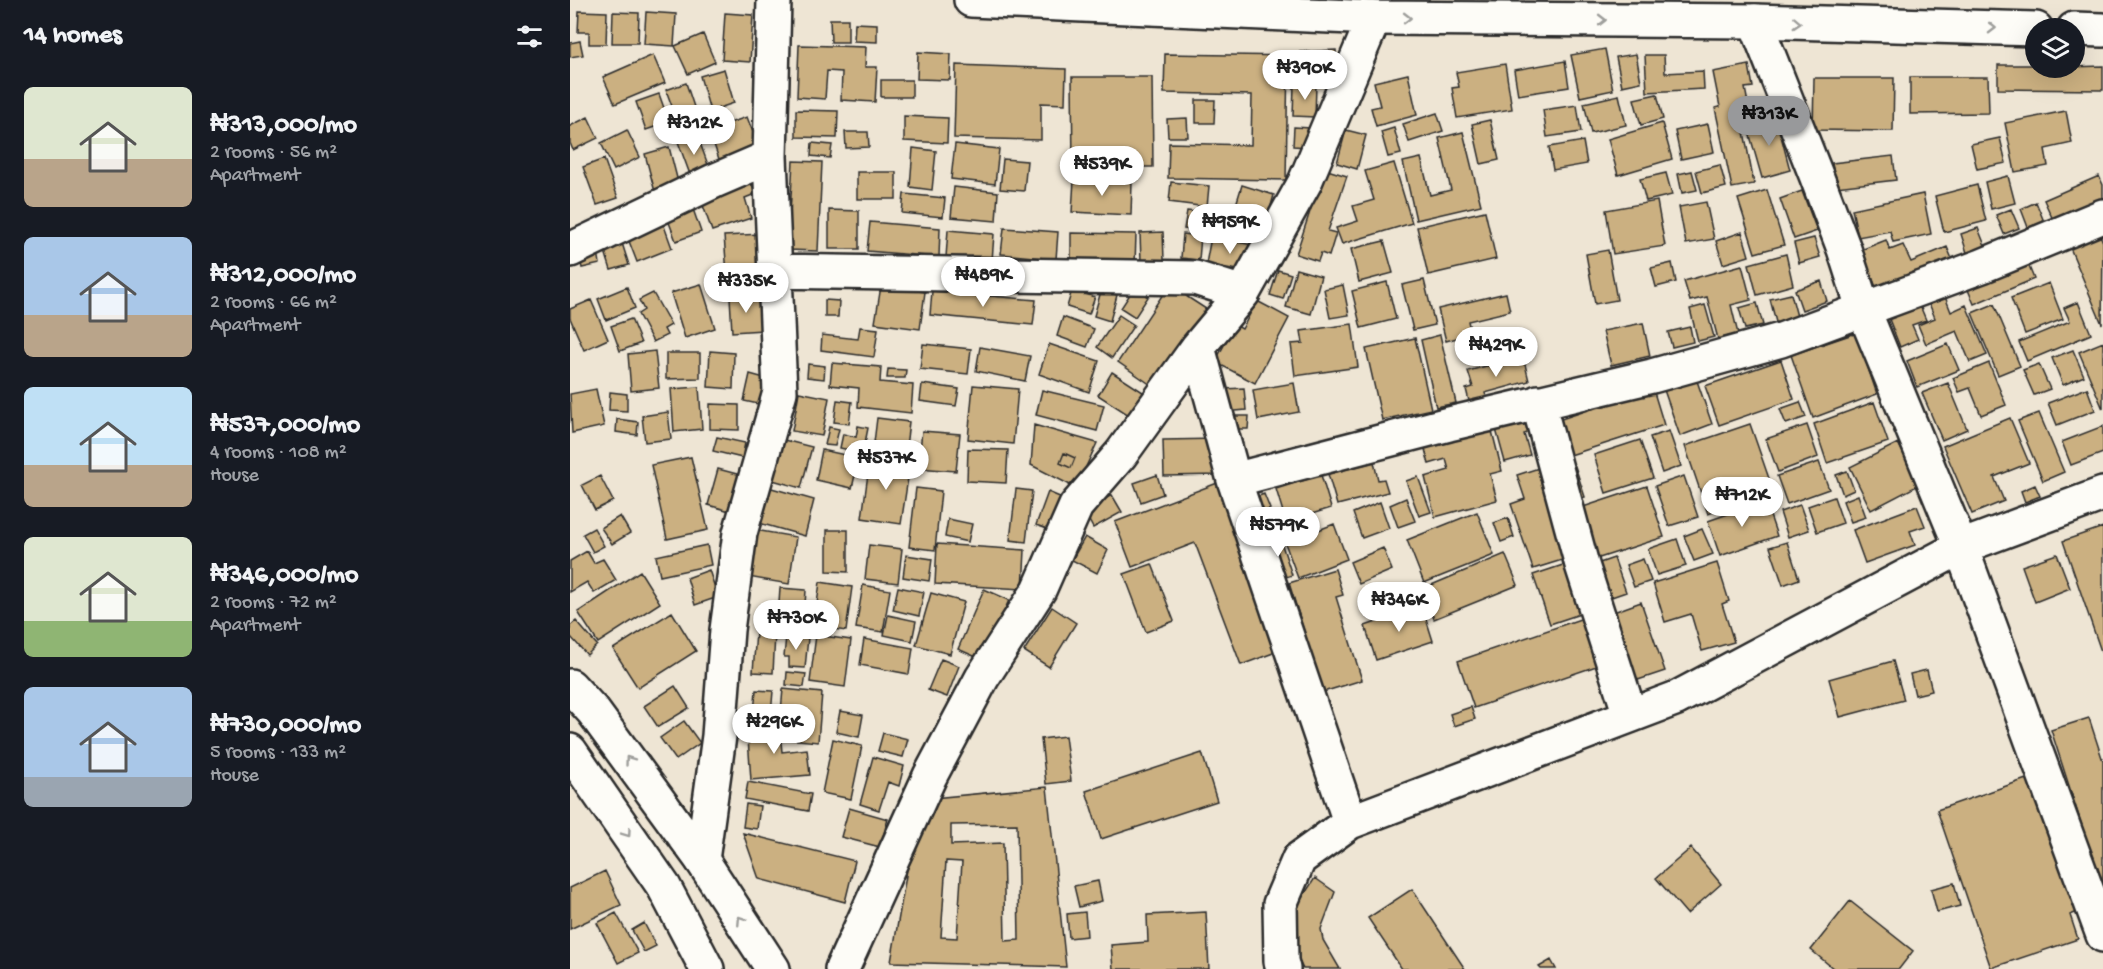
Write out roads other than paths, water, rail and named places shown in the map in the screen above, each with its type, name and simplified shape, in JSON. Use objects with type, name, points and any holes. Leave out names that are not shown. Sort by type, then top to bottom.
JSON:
[{"type":"street","points":[[702,860],[719,736],[727,630],[740,533],[780,392],[770,157],[774,0]]},
{"type":"street","points":[[971,0],[1374,18],[1755,21],[2025,28]]},
{"type":"street","points":[[842,969],[930,776],[982,678],[1039,590],[1076,506],[1121,454],[1198,347],[1244,293],[1305,182],[1374,18]]},
{"type":"street","points":[[1755,21],[1844,249],[1864,311],[1961,547],[2103,935]]},
{"type":"street","points":[[2085,29],[2103,30]]},
{"type":"street","points":[[570,250],[714,181],[770,157]]},
{"type":"street","points":[[1234,480],[1538,402],[1652,376],[1760,346],[1864,311],[2103,216]]},
{"type":"street","points":[[774,271],[1195,278],[1244,293]]},
{"type":"street","points":[[1198,347],[1234,480],[1350,822]]},
{"type":"street","points":[[1538,402],[1582,565],[1630,715]]},
{"type":"street","points":[[1283,969],[1280,904],[1299,859],[1350,822],[1677,698],[1961,547],[2103,494]]},
{"type":"street","points":[[570,686],[593,711],[702,860],[773,969]]},
{"type":"street","points":[[570,751],[664,887],[707,969]]}]
